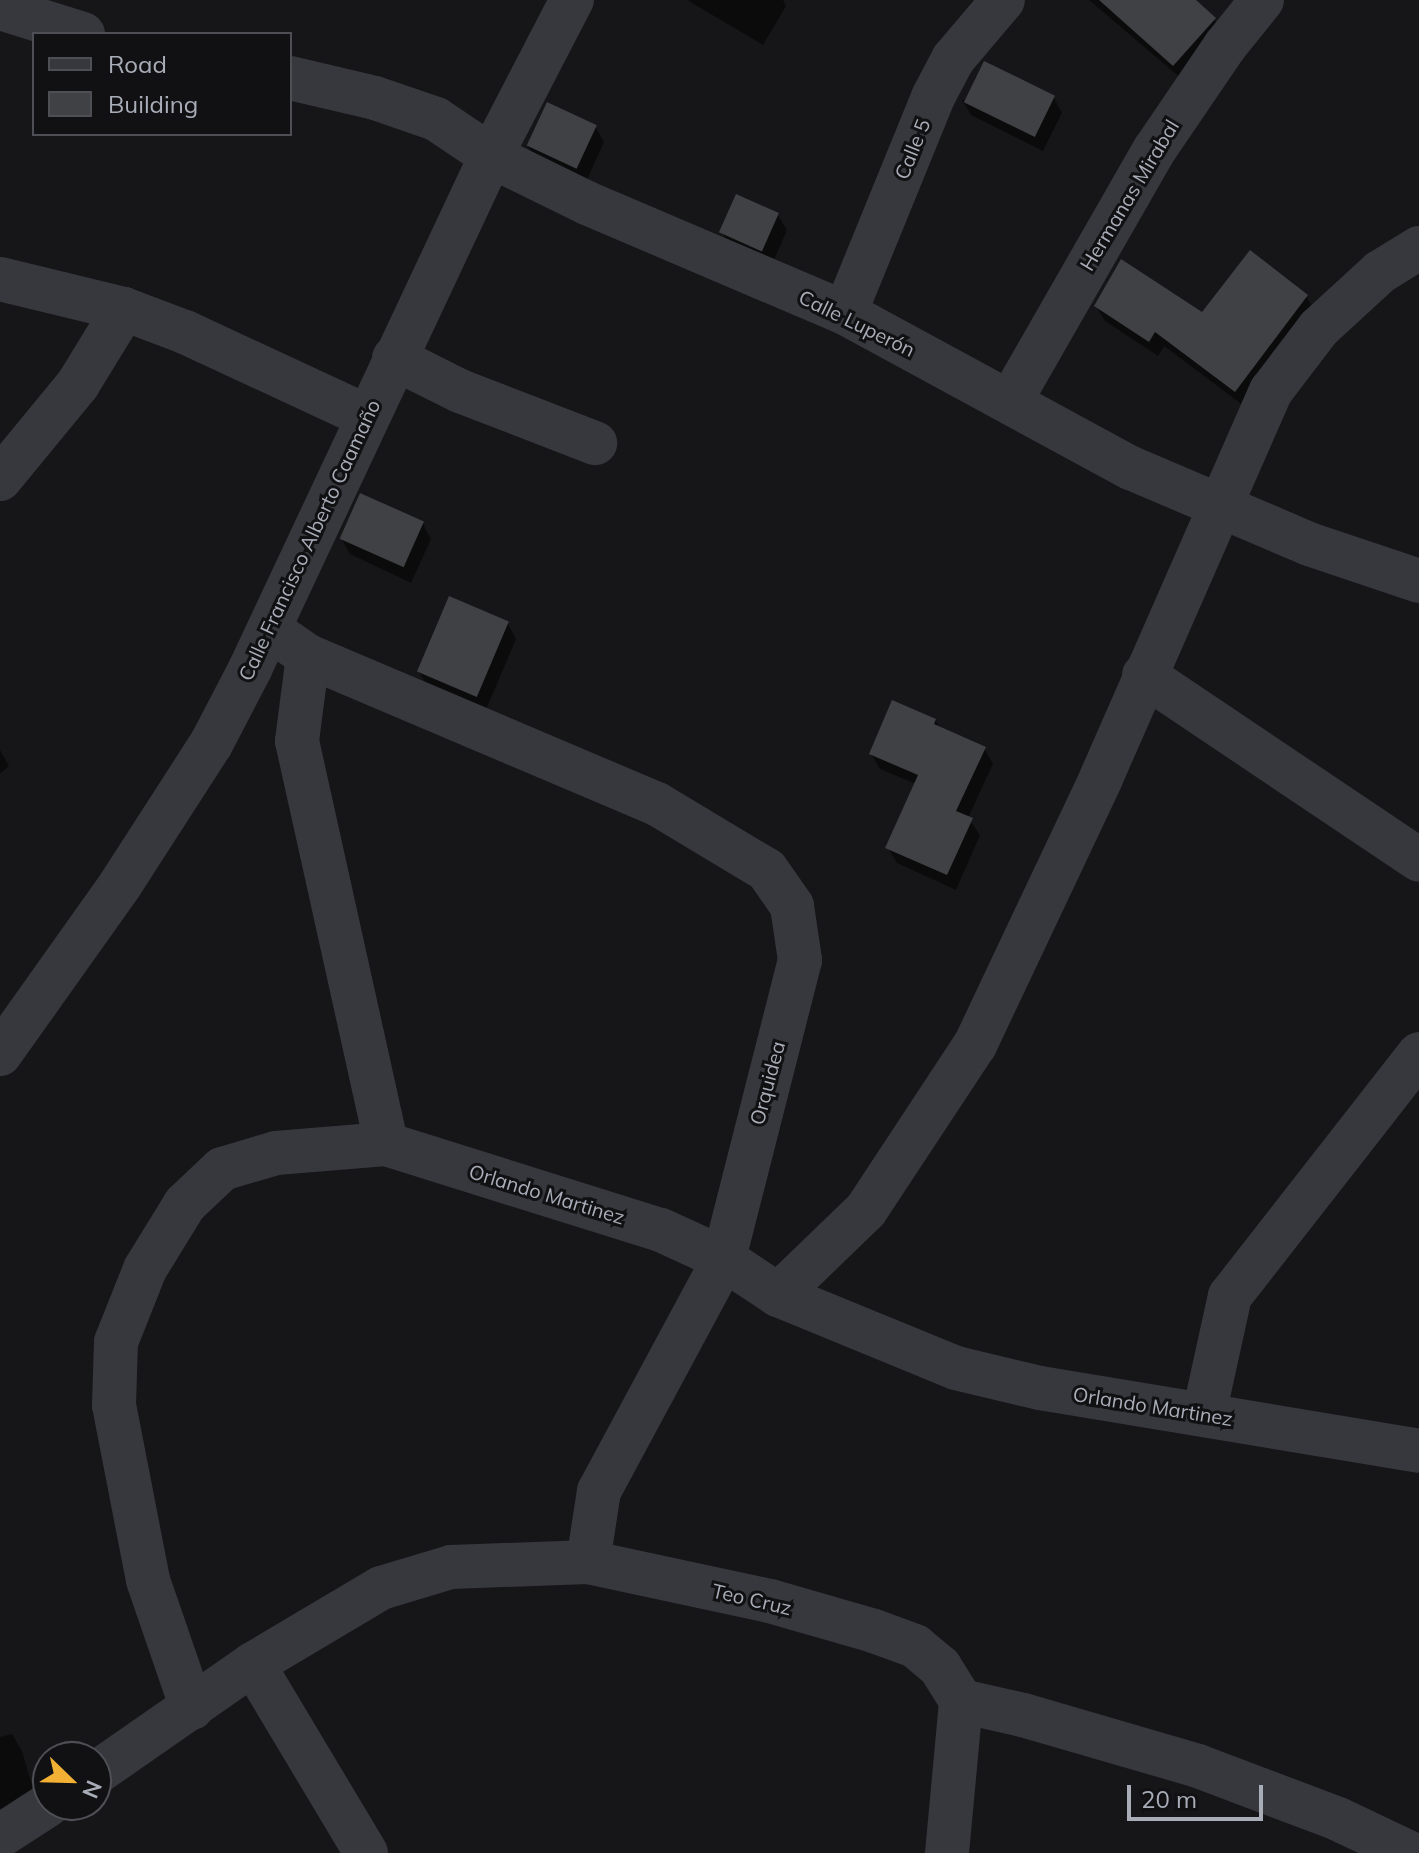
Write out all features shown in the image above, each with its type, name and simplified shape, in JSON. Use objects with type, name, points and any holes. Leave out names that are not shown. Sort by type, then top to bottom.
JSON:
[{"type":"street","name":"Calle Francisco Alberto Caamaño","points":[[0,1054],[120,885],[211,744],[269,629],[366,416],[491,156],[572,0]]},
{"type":"street","name":"Calle 5","points":[[845,313],[933,97],[953,59],[1003,0]]},
{"type":"street","name":"Hermanas Mirabal","points":[[1011,400],[1155,149],[1225,46],[1262,0]]},
{"type":"street","points":[[0,8],[77,32]]},
{"type":"street","name":"Calle Luperón","points":[[292,78],[375,98],[436,119],[491,156],[587,203],[845,313],[1011,400],[1131,468],[1309,544],[1419,581]]},
{"type":"street","points":[[778,1295],[866,1210],[975,1045],[1101,778],[1271,391],[1319,328],[1380,272],[1419,248]]},
{"type":"street","points":[[0,279],[124,309],[185,332],[366,416]]},
{"type":"street","points":[[0,479],[78,384],[124,309]]},
{"type":"street","points":[[394,358],[460,391],[595,443]]},
{"type":"street","points":[[269,629],[308,656],[297,741],[386,1144]]},
{"type":"street","name":"Orquidea","points":[[308,656],[657,804],[767,870],[792,906],[800,960],[724,1259],[599,1491],[588,1562]]},
{"type":"street","points":[[1144,675],[1416,849]]},
{"type":"street","points":[[1204,1414],[1230,1296],[1419,1054]]},
{"type":"street","name":"Orlando Martinez","points":[[192,1708],[148,1580],[114,1405],[116,1342],[145,1269],[185,1204],[222,1169],[276,1153],[386,1144],[661,1230],[724,1259],[778,1295],[956,1368],[1040,1388],[1419,1451]]},
{"type":"street","name":"Teo Cruz","points":[[112,1762],[253,1664],[381,1588],[451,1567],[588,1562],[770,1601],[915,1646],[940,1667],[961,1701]]},
{"type":"street","points":[[253,1664],[366,1853]]},
{"type":"street","points":[[947,1853],[961,1701],[1023,1715],[1198,1766],[1338,1819],[1410,1853]]},
{"type":"street","points":[[0,1836],[32,1815]]},
{"type":"building","points":[[1099,0],[1196,0],[1216,18],[1173,66]]},
{"type":"building","points":[[984,61],[1055,96],[1035,137],[964,102]]},
{"type":"building","points":[[547,102],[597,125],[577,169],[527,146]]},
{"type":"building","points":[[736,194],[779,213],[762,251],[719,232]]},
{"type":"building","points":[[1250,250],[1308,295],[1235,392],[1155,332],[1149,342],[1094,306],[1121,259],[1202,312]]},
{"type":"building","points":[[360,493],[424,521],[404,567],[340,539]]},
{"type":"building","points":[[449,596],[509,621],[477,697],[417,671]]},
{"type":"building","points":[[892,700],[936,719],[934,724],[986,747],[956,811],[973,818],[947,875],[885,848],[918,775],[869,754]]}]
